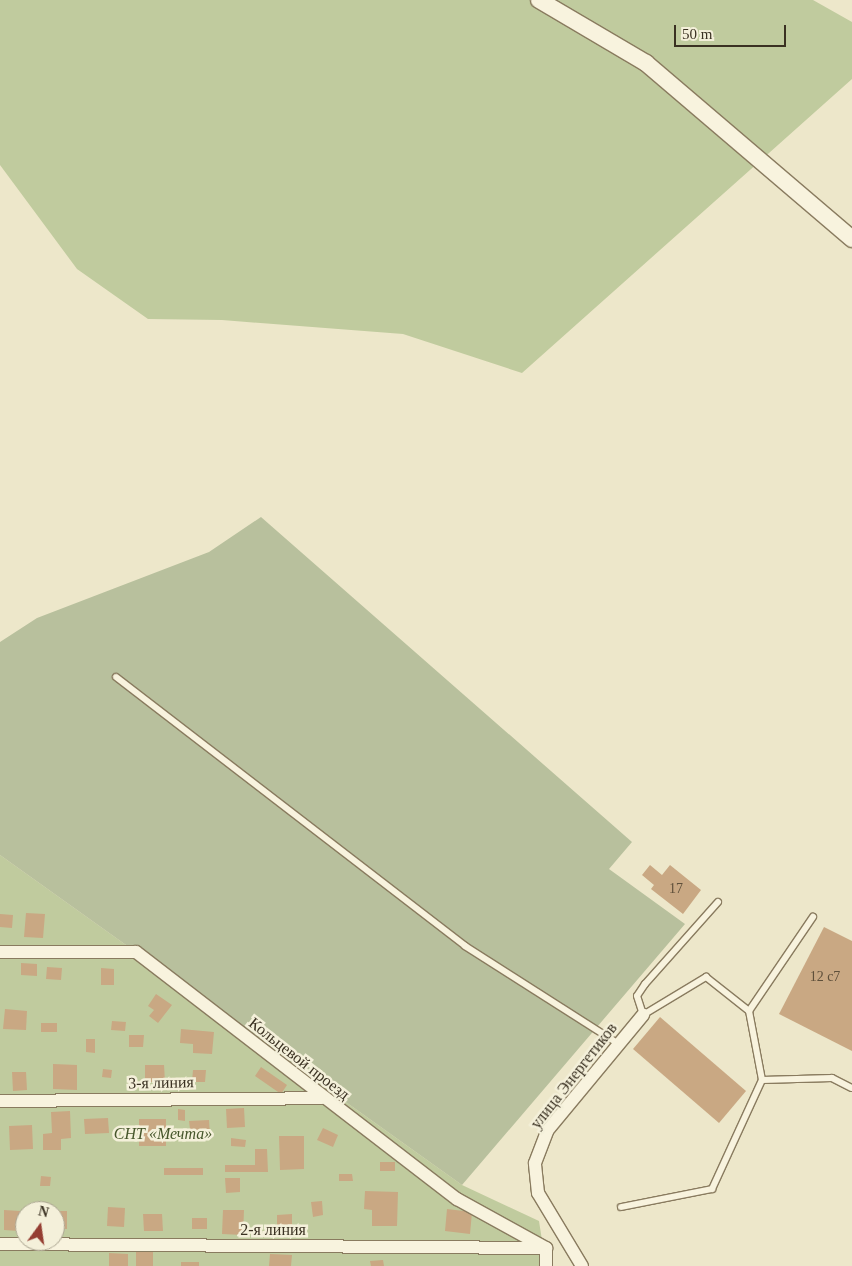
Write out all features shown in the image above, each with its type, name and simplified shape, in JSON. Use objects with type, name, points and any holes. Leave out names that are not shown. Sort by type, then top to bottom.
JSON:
[{"type":"street","points":[[539,0],[646,63],[852,239]]},
{"type":"street","name":"Кольцевой проезд","points":[[0,952],[136,952],[322,1098],[457,1199],[546,1248]]},
{"type":"street","name":"улица Энергетиков","points":[[582,1266],[538,1193],[535,1163],[547,1131],[643,1015]]},
{"type":"street","name":"3-я линия","points":[[0,1101],[322,1098]]},
{"type":"street","name":"2-я линия","points":[[0,1244],[546,1248]]},
{"type":"street","points":[[546,1248],[546,1266]]},
{"type":"lane","points":[[116,677],[465,946],[619,1044]]},
{"type":"lane","points":[[621,1207],[712,1189],[762,1080],[749,1011],[706,977],[643,1015],[637,996],[645,984],[718,902]]},
{"type":"lane","points":[[749,1011],[813,917]]},
{"type":"lane","points":[[762,1080],[832,1078],[852,1088]]},
{"type":"green space","points":[[0,0],[813,0],[852,22],[852,79],[522,373],[403,334],[222,320],[148,319],[77,269],[0,165]]},
{"type":"green space","points":[[261,517],[632,842],[609,869],[685,924],[462,1185],[0,855],[0,642],[37,618],[209,552]]},
{"type":"green space","name":"СНТ «Мечта»","points":[[0,855],[462,1185],[539,1221],[546,1266],[0,1266]]},
{"type":"building","points":[[650,865],[662,875],[670,865],[701,890],[683,914],[651,889],[654,885],[642,875]]},
{"type":"building","points":[[26,913],[45,914],[43,938],[24,937]]},
{"type":"building","points":[[0,914],[13,915],[12,928],[0,927]]},
{"type":"building","points":[[824,927],[852,941],[852,1051],[779,1014]]},
{"type":"building","points":[[21,963],[37,964],[37,976],[21,975]]},
{"type":"building","points":[[47,967],[62,968],[61,980],[46,979]]},
{"type":"building","points":[[101,968],[114,969],[114,985],[101,985]]},
{"type":"building","points":[[156,994],[172,1005],[158,1023],[149,1016],[154,1010],[148,1006]]},
{"type":"building","points":[[5,1009],[27,1011],[26,1030],[3,1029]]},
{"type":"building","points":[[660,1017],[746,1091],[719,1123],[633,1049]]},
{"type":"building","points":[[112,1021],[126,1022],[125,1031],[111,1030]]},
{"type":"building","points":[[41,1023],[57,1023],[57,1032],[41,1032]]},
{"type":"building","points":[[181,1029],[214,1032],[212,1054],[193,1053],[193,1044],[180,1043]]},
{"type":"building","points":[[129,1035],[144,1035],[143,1047],[129,1047]]},
{"type":"building","points":[[86,1039],[95,1039],[95,1053],[86,1052]]},
{"type":"building","points":[[53,1064],[77,1065],[77,1090],[53,1089]]},
{"type":"building","points":[[145,1065],[164,1065],[165,1082],[145,1082]]},
{"type":"building","points":[[261,1067],[287,1085],[281,1094],[255,1076]]},
{"type":"building","points":[[103,1069],[112,1070],[111,1078],[102,1077]]},
{"type":"building","points":[[193,1070],[206,1070],[205,1082],[192,1082]]},
{"type":"building","points":[[12,1072],[26,1072],[27,1090],[13,1091]]},
{"type":"building","points":[[244,1108],[245,1127],[227,1128],[226,1109]]},
{"type":"building","points":[[178,1109],[185,1110],[185,1121],[178,1120]]},
{"type":"building","points":[[70,1111],[71,1138],[61,1139],[61,1150],[43,1150],[43,1134],[52,1133],[51,1112]]},
{"type":"building","points":[[108,1118],[109,1133],[85,1134],[84,1119]]},
{"type":"building","points":[[139,1119],[166,1119],[166,1146],[139,1146]]},
{"type":"building","points":[[209,1120],[210,1135],[191,1137],[189,1121]]},
{"type":"building","points":[[32,1125],[33,1149],[10,1150],[9,1126]]},
{"type":"building","points":[[323,1128],[338,1135],[333,1147],[317,1140]]},
{"type":"building","points":[[279,1136],[304,1136],[304,1169],[280,1170]]},
{"type":"building","points":[[231,1138],[246,1140],[245,1147],[231,1146]]},
{"type":"building","points":[[255,1149],[267,1149],[268,1172],[225,1172],[225,1165],[255,1165]]},
{"type":"building","points":[[380,1162],[395,1162],[395,1171],[380,1171]]},
{"type":"building","points":[[164,1168],[203,1168],[203,1175],[164,1175]]},
{"type":"building","points":[[339,1174],[352,1174],[353,1181],[339,1181]]},
{"type":"building","points":[[41,1176],[51,1177],[50,1186],[40,1186]]},
{"type":"building","points":[[225,1178],[240,1178],[240,1192],[226,1193]]},
{"type":"building","points":[[365,1191],[398,1192],[397,1226],[372,1226],[372,1210],[364,1209]]},
{"type":"building","points":[[322,1201],[323,1215],[313,1217],[311,1202]]},
{"type":"building","points":[[108,1207],[125,1208],[124,1227],[107,1226]]},
{"type":"building","points":[[447,1209],[472,1212],[470,1234],[445,1231]]},
{"type":"building","points":[[4,1210],[15,1211],[15,1231],[4,1230]]},
{"type":"building","points":[[223,1210],[244,1210],[243,1235],[222,1234]]},
{"type":"building","points":[[65,1211],[67,1211],[67,1229],[65,1229]]},
{"type":"building","points":[[143,1214],[162,1214],[163,1231],[144,1231]]},
{"type":"building","points":[[292,1214],[292,1232],[277,1232],[277,1215]]},
{"type":"building","points":[[192,1218],[207,1218],[207,1229],[192,1229]]},
{"type":"building","points":[[136,1252],[153,1252],[153,1266],[136,1266]]},
{"type":"building","points":[[109,1253],[128,1254],[128,1266],[109,1266]]},
{"type":"building","points":[[270,1254],[292,1255],[291,1266],[269,1266]]},
{"type":"building","points":[[383,1260],[384,1266],[371,1266],[370,1261]]},
{"type":"building","points":[[181,1262],[199,1262],[199,1266],[181,1266]]}]
